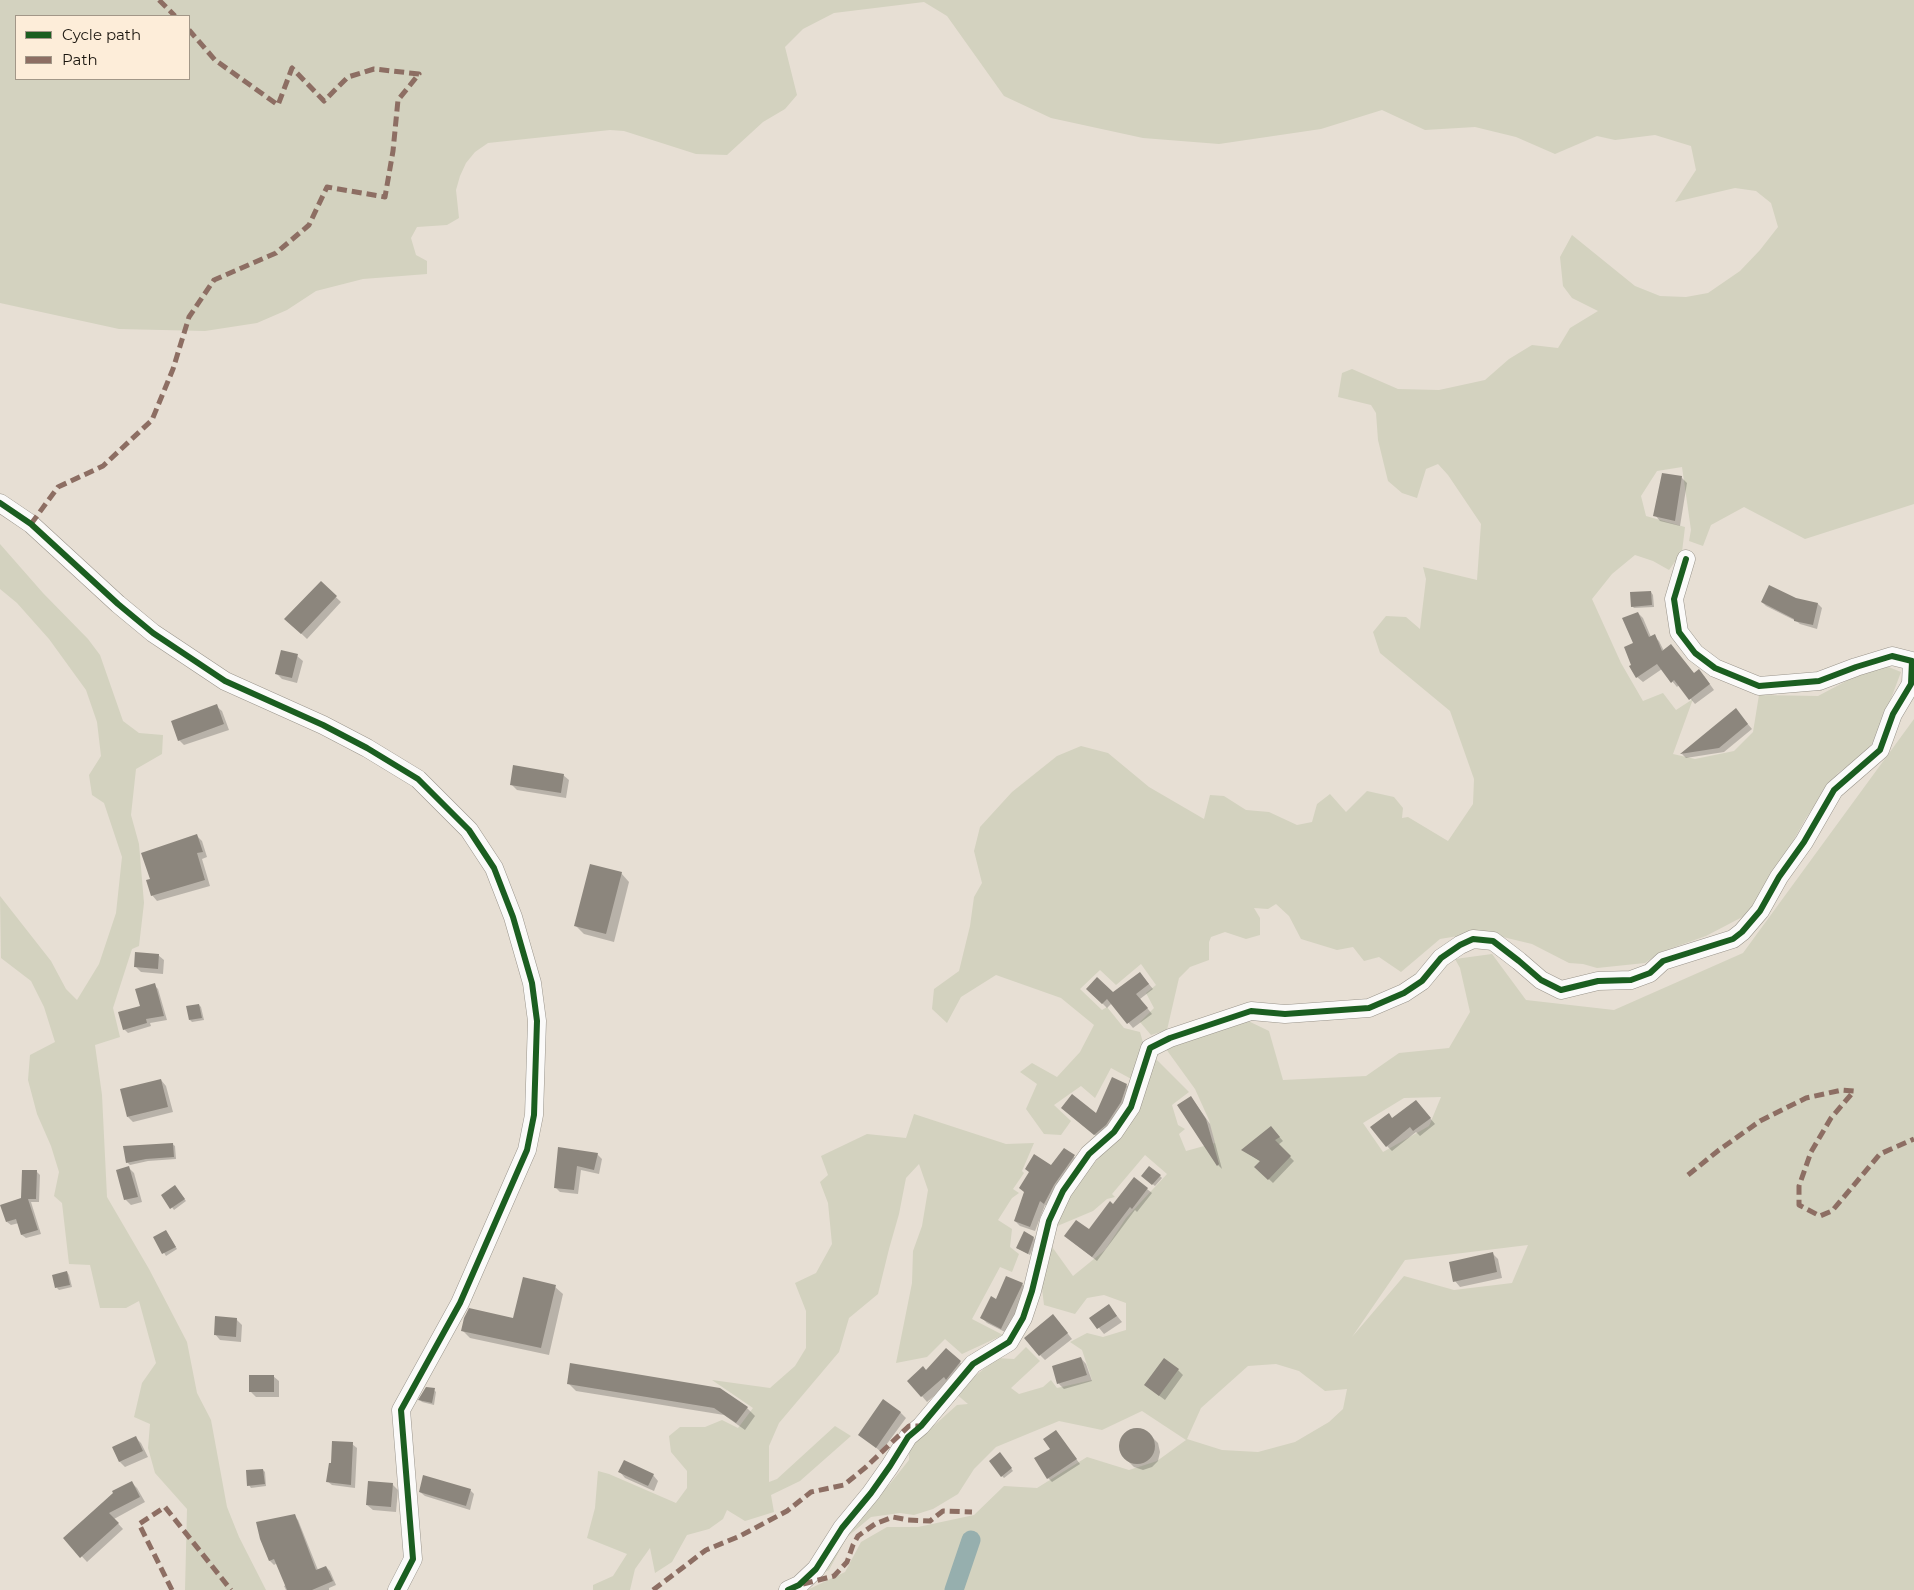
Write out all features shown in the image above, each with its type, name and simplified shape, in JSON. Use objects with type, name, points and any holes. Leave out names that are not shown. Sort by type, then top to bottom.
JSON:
[{"type":"street","points":[[0,503],[31,524],[118,604],[153,633],[225,681],[324,725],[368,748],[418,779],[469,830],[494,868],[514,917],[532,983],[538,1021],[534,1116],[527,1150],[460,1303],[401,1410],[413,1559],[397,1590]]},
{"type":"street","points":[[788,1590],[799,1585],[816,1569],[842,1528],[871,1493],[908,1437],[921,1426],[973,1364],[1009,1342],[1023,1318],[1032,1291],[1049,1221],[1063,1191],[1089,1154],[1114,1132],[1131,1107],[1150,1048],[1170,1038],[1251,1011],[1285,1014],[1369,1008],[1404,994],[1422,981],[1441,958],[1460,944],[1473,938],[1493,942],[1519,960],[1541,980],[1561,990],[1598,981],[1631,980],[1650,973],[1663,961],[1733,939],[1754,918],[1804,842],[1834,790],[1880,750],[1893,714],[1910,684],[1912,661],[1892,656],[1819,681],[1759,686],[1715,668],[1695,653],[1679,632],[1674,599],[1686,559]]},
{"type":"green space","points":[[0,0],[1914,0],[1914,504],[1805,539],[1744,507],[1711,525],[1703,546],[1689,541],[1691,530],[1682,467],[1657,471],[1641,496],[1646,516],[1685,527],[1682,552],[1669,570],[1653,561],[1635,555],[1612,574],[1592,599],[1621,663],[1643,701],[1663,693],[1676,710],[1693,699],[1673,754],[1695,759],[1734,751],[1753,732],[1759,695],[1818,696],[1852,678],[1886,666],[1901,672],[1877,736],[1866,752],[1838,773],[1806,818],[1783,859],[1748,914],[1706,936],[1661,952],[1645,963],[1597,968],[1569,963],[1532,944],[1482,932],[1440,939],[1401,972],[1379,957],[1364,961],[1353,947],[1337,950],[1301,939],[1289,916],[1276,904],[1268,909],[1254,908],[1260,918],[1260,935],[1246,939],[1225,932],[1211,937],[1209,942],[1209,960],[1190,967],[1179,978],[1167,1030],[1151,1035],[1140,1022],[1154,1008],[1146,993],[1156,985],[1141,964],[1116,985],[1100,970],[1080,989],[1102,1010],[1107,1007],[1124,1028],[1140,1032],[1144,1046],[1135,1081],[1111,1068],[1095,1098],[1081,1086],[1054,1105],[1071,1121],[1061,1135],[1044,1134],[1026,1109],[1037,1084],[1020,1072],[1032,1063],[1057,1077],[1080,1052],[1094,1025],[1061,998],[996,975],[961,997],[947,1023],[932,1009],[934,989],[959,971],[970,926],[974,897],[982,883],[974,851],[980,827],[1012,792],[1057,756],[1081,746],[1108,753],[1149,787],[1204,819],[1210,795],[1224,796],[1246,810],[1269,812],[1297,825],[1312,822],[1317,804],[1330,794],[1346,812],[1367,791],[1394,797],[1403,808],[1402,818],[1408,817],[1448,841],[1473,804],[1474,779],[1450,711],[1380,653],[1373,632],[1386,616],[1406,617],[1420,629],[1426,579],[1423,567],[1477,580],[1481,524],[1448,475],[1438,464],[1426,469],[1417,498],[1402,493],[1388,481],[1378,440],[1376,413],[1371,405],[1338,397],[1342,373],[1352,369],[1398,389],[1439,390],[1485,380],[1509,359],[1532,345],[1558,348],[1570,328],[1598,311],[1572,298],[1563,286],[1560,257],[1572,235],[1635,286],[1660,296],[1686,297],[1708,293],[1740,271],[1778,227],[1771,203],[1756,191],[1735,188],[1675,202],[1696,170],[1691,146],[1655,135],[1615,140],[1597,136],[1555,154],[1516,137],[1475,127],[1425,130],[1382,110],[1321,129],[1219,144],[1143,138],[1051,118],[1004,96],[947,16],[924,2],[834,13],[803,29],[785,47],[797,95],[785,109],[763,122],[727,155],[696,154],[624,131],[610,130],[488,143],[475,152],[466,163],[460,176],[456,190],[459,218],[447,225],[417,227],[411,238],[416,255],[427,261],[427,274],[363,279],[316,291],[287,310],[257,323],[205,331],[119,329],[0,303]]},
{"type":"green space","points":[[0,544],[43,593],[88,639],[100,655],[123,721],[139,733],[163,735],[162,754],[136,769],[131,815],[139,844],[144,903],[139,946],[132,949],[113,1008],[120,1037],[95,1045],[102,1095],[107,1197],[149,1269],[187,1342],[197,1393],[211,1420],[227,1507],[239,1537],[266,1590],[185,1590],[187,1509],[155,1473],[148,1448],[150,1424],[134,1417],[142,1383],[156,1363],[139,1301],[126,1308],[100,1308],[90,1265],[69,1264],[62,1203],[54,1196],[59,1172],[51,1146],[37,1114],[28,1080],[30,1055],[55,1042],[44,1007],[31,981],[1,958],[0,896],[51,961],[66,989],[77,1000],[99,964],[116,913],[122,857],[104,803],[92,795],[89,775],[101,756],[97,722],[86,690],[49,639],[17,603],[0,589]]},
{"type":"green space","points":[[1914,719],[1914,1590],[807,1590],[845,1572],[861,1542],[887,1527],[918,1527],[974,1515],[1004,1486],[1037,1488],[1087,1457],[1129,1470],[1157,1461],[1186,1440],[1142,1411],[1102,1430],[1059,1421],[996,1447],[974,1469],[958,1494],[933,1509],[914,1515],[900,1513],[871,1517],[847,1537],[829,1570],[808,1580],[865,1505],[889,1485],[909,1460],[909,1448],[957,1405],[968,1404],[955,1393],[959,1384],[974,1377],[997,1358],[1014,1359],[1026,1347],[1040,1361],[1011,1388],[1019,1394],[1043,1387],[1051,1380],[1057,1388],[1092,1380],[1082,1350],[1070,1342],[1087,1333],[1103,1337],[1126,1330],[1126,1303],[1104,1295],[1087,1298],[1075,1314],[1044,1305],[1040,1272],[1050,1244],[1073,1276],[1105,1250],[1126,1218],[1167,1174],[1145,1155],[1112,1194],[1115,1197],[1107,1199],[1093,1211],[1055,1227],[1067,1194],[1128,1125],[1154,1057],[1189,1092],[1172,1105],[1178,1125],[1185,1129],[1179,1134],[1186,1151],[1215,1143],[1209,1120],[1195,1089],[1166,1049],[1244,1019],[1269,1031],[1283,1080],[1366,1076],[1399,1053],[1449,1048],[1470,1012],[1460,968],[1455,959],[1492,954],[1526,1000],[1614,1010],[1743,953]],"holes":[[[1441,1097],[1429,1126],[1383,1152],[1363,1123],[1404,1098]],[[1528,1245],[1512,1283],[1454,1290],[1404,1276],[1352,1337],[1405,1260]],[[1276,1364],[1299,1371],[1325,1391],[1347,1389],[1343,1409],[1329,1422],[1295,1442],[1258,1452],[1222,1450],[1187,1439],[1201,1408],[1248,1366]]]},
{"type":"green space","points":[[914,1114],[1006,1144],[1034,1143],[1022,1171],[1024,1173],[1013,1189],[1019,1193],[1012,1198],[998,1220],[1012,1229],[1010,1247],[1019,1254],[1012,1272],[1000,1267],[972,1319],[1003,1335],[962,1354],[945,1339],[927,1357],[896,1363],[912,1283],[913,1251],[922,1226],[928,1190],[919,1164],[906,1178],[899,1214],[878,1294],[849,1318],[839,1352],[779,1423],[769,1446],[769,1482],[777,1479],[835,1426],[851,1436],[800,1481],[771,1495],[774,1512],[745,1521],[727,1510],[723,1519],[709,1529],[687,1535],[672,1562],[655,1573],[650,1548],[635,1569],[630,1590],[593,1590],[593,1585],[613,1576],[627,1554],[587,1538],[595,1508],[598,1471],[676,1503],[687,1488],[687,1471],[671,1452],[669,1436],[680,1427],[705,1427],[722,1420],[738,1428],[753,1408],[712,1380],[770,1388],[795,1366],[806,1348],[806,1311],[795,1283],[816,1273],[832,1244],[828,1203],[820,1182],[828,1175],[821,1156],[867,1134],[906,1138]]},
{"type":"building","points":[[1662,473],[1682,476],[1675,521],[1653,516]]},
{"type":"building","points":[[321,581],[337,596],[301,634],[284,619]]},
{"type":"building","points":[[1769,585],[1796,598],[1818,603],[1813,625],[1794,621],[1794,619],[1761,602]]},
{"type":"building","points":[[1651,591],[1652,605],[1631,607],[1630,592]]},
{"type":"building","points":[[1638,612],[1649,637],[1655,634],[1662,651],[1671,644],[1694,673],[1699,669],[1710,684],[1689,700],[1674,680],[1671,683],[1657,664],[1636,678],[1629,666],[1631,665],[1624,647],[1633,643],[1622,618]]},
{"type":"building","points":[[281,650],[298,654],[292,678],[275,674]]},
{"type":"building","points":[[217,704],[224,724],[178,741],[171,721]]},
{"type":"building","points":[[1736,708],[1748,724],[1719,748],[1680,754]]},
{"type":"building","points":[[513,765],[564,774],[561,793],[510,785]]},
{"type":"building","points":[[197,834],[203,852],[197,853],[205,880],[151,896],[146,880],[150,879],[141,853]]},
{"type":"building","points":[[590,864],[622,872],[606,934],[574,926]]},
{"type":"building","points":[[135,952],[159,954],[158,969],[134,967]]},
{"type":"building","points":[[1140,972],[1149,984],[1136,994],[1148,1008],[1127,1024],[1107,999],[1102,1004],[1086,989],[1097,977],[1113,992]]},
{"type":"building","points":[[155,983],[164,1016],[146,1019],[147,1023],[123,1030],[118,1012],[140,1006],[135,989]]},
{"type":"building","points":[[199,1004],[202,1018],[189,1020],[186,1006]]},
{"type":"building","points":[[1112,1077],[1127,1084],[1121,1102],[1106,1125],[1094,1135],[1061,1108],[1072,1094],[1096,1113]]},
{"type":"building","points":[[161,1079],[168,1107],[127,1117],[120,1089]]},
{"type":"building","points":[[1191,1096],[1206,1119],[1219,1164],[1217,1166],[1177,1105]]},
{"type":"building","points":[[1416,1100],[1431,1118],[1413,1131],[1410,1127],[1386,1147],[1370,1127],[1389,1113],[1392,1118]]},
{"type":"building","points":[[1271,1126],[1280,1137],[1275,1140],[1291,1156],[1268,1180],[1254,1167],[1260,1161],[1241,1150]]},
{"type":"building","points":[[173,1143],[174,1157],[126,1163],[123,1146]]},
{"type":"building","points":[[558,1147],[598,1153],[594,1170],[577,1166],[574,1190],[554,1188]]},
{"type":"building","points":[[1064,1148],[1075,1155],[1054,1185],[1044,1204],[1040,1201],[1030,1227],[1014,1221],[1024,1192],[1019,1188],[1029,1172],[1025,1169],[1034,1154],[1051,1165]]},
{"type":"building","points":[[129,1166],[138,1197],[124,1200],[116,1170]]},
{"type":"building","points":[[1149,1166],[1161,1175],[1152,1185],[1141,1176]]},
{"type":"building","points":[[22,1170],[37,1170],[36,1199],[28,1199],[38,1230],[21,1235],[16,1219],[6,1222],[0,1205],[21,1198]]},
{"type":"building","points":[[1134,1177],[1148,1188],[1132,1209],[1130,1207],[1092,1257],[1064,1236],[1076,1220],[1089,1229],[1110,1201],[1113,1204]]},
{"type":"building","points":[[175,1185],[185,1199],[170,1209],[161,1195]]},
{"type":"building","points":[[166,1230],[176,1247],[162,1254],[153,1237]]},
{"type":"building","points":[[1024,1231],[1034,1237],[1028,1254],[1016,1248]]},
{"type":"building","points":[[1493,1252],[1497,1272],[1453,1282],[1449,1262]]},
{"type":"building","points":[[67,1271],[70,1285],[55,1288],[52,1275]]},
{"type":"building","points":[[1006,1276],[1023,1283],[1001,1329],[980,1318],[991,1296],[996,1299]]},
{"type":"building","points":[[523,1277],[556,1285],[541,1348],[461,1331],[469,1308],[513,1318]]},
{"type":"building","points":[[1109,1304],[1117,1316],[1097,1329],[1089,1318]]},
{"type":"building","points":[[1053,1314],[1068,1333],[1039,1356],[1024,1338]]},
{"type":"building","points":[[215,1316],[237,1318],[236,1337],[214,1335]]},
{"type":"building","points":[[946,1348],[961,1361],[946,1380],[944,1377],[921,1397],[907,1381],[923,1366],[926,1370]]},
{"type":"building","points":[[1081,1357],[1087,1375],[1057,1384],[1052,1366]]},
{"type":"building","points":[[1164,1358],[1179,1369],[1159,1396],[1144,1385]]},
{"type":"building","points":[[570,1363],[720,1388],[748,1407],[736,1423],[714,1408],[567,1384]]},
{"type":"building","points":[[249,1375],[274,1375],[274,1392],[249,1392]]},
{"type":"building","points":[[426,1387],[435,1388],[432,1403],[418,1400]]},
{"type":"building","points":[[883,1399],[901,1412],[876,1448],[858,1435]]},
{"type":"building","points":[[1137,1428],[1144,1429],[1150,1433],[1154,1439],[1154,1453],[1150,1459],[1144,1463],[1137,1464],[1130,1463],[1124,1459],[1120,1453],[1119,1446],[1120,1439],[1124,1433],[1130,1429]]},
{"type":"building","points":[[1056,1430],[1077,1459],[1047,1479],[1034,1458],[1050,1449],[1043,1439]]},
{"type":"building","points":[[136,1436],[143,1451],[119,1462],[112,1447]]},
{"type":"building","points":[[332,1441],[353,1442],[351,1485],[326,1482],[329,1463],[331,1463]]},
{"type":"building","points":[[1000,1452],[1012,1468],[1001,1477],[989,1461]]},
{"type":"building","points":[[624,1460],[654,1474],[648,1486],[618,1472]]},
{"type":"building","points":[[263,1469],[265,1484],[247,1486],[246,1470]]},
{"type":"building","points":[[423,1475],[471,1489],[466,1506],[419,1492]]},
{"type":"building","points":[[132,1481],[140,1497],[109,1513],[119,1523],[80,1558],[63,1538],[113,1493],[112,1491]]},
{"type":"building","points":[[368,1481],[393,1483],[391,1507],[366,1505]]},
{"type":"building","points":[[295,1514],[316,1570],[326,1566],[333,1581],[312,1590],[287,1590],[274,1559],[269,1561],[260,1539],[256,1522]]},
{"type":"waterway","points":[[954,1590],[971,1540]]},
{"type":"marked path","points":[[159,0],[174,15]]},
{"type":"marked path","points":[[31,524],[58,487],[103,466],[152,420],[173,369],[189,317],[214,280],[276,253],[309,225],[327,187],[385,197],[393,151],[398,100],[419,74],[374,69],[348,77],[324,101],[292,68],[278,105],[215,60],[190,31]]},
{"type":"marked path","points":[[1688,1175],[1760,1121],[1806,1098],[1842,1090],[1854,1091],[1831,1118],[1811,1152],[1799,1186],[1799,1205],[1820,1216],[1832,1211],[1880,1154],[1914,1139]]},
{"type":"marked path","points":[[653,1590],[706,1550],[740,1536],[787,1511],[811,1492],[844,1485],[909,1426],[921,1426]]},
{"type":"marked path","points":[[172,1590],[139,1524],[165,1507],[231,1590]]},
{"type":"marked path","points":[[803,1584],[834,1576],[847,1562],[858,1536],[875,1524],[893,1517],[930,1521],[943,1511],[972,1512]]},
{"type":"cycle path","points":[[0,503],[31,524],[118,604],[153,633],[225,681],[323,725],[367,748],[418,779],[469,830],[494,868],[513,917],[532,983],[537,1021],[534,1115],[527,1150],[460,1303],[401,1410],[413,1559],[397,1590]]},
{"type":"cycle path","points":[[788,1590],[799,1585],[816,1569],[842,1528],[871,1493],[908,1437],[921,1426],[973,1364],[1009,1342],[1023,1318],[1032,1291],[1049,1221],[1063,1191],[1089,1154],[1114,1132],[1131,1107],[1150,1048],[1170,1038],[1251,1011],[1285,1014],[1369,1008],[1404,993],[1422,981],[1441,958],[1473,939],[1493,941],[1541,980],[1561,990],[1598,981],[1631,980],[1650,973],[1663,961],[1733,939],[1742,932],[1760,911],[1779,877],[1804,842],[1834,790],[1880,750],[1893,714],[1911,684],[1912,661],[1892,656],[1819,681],[1759,686],[1715,668],[1695,653],[1679,632],[1674,599],[1686,559]]}]
